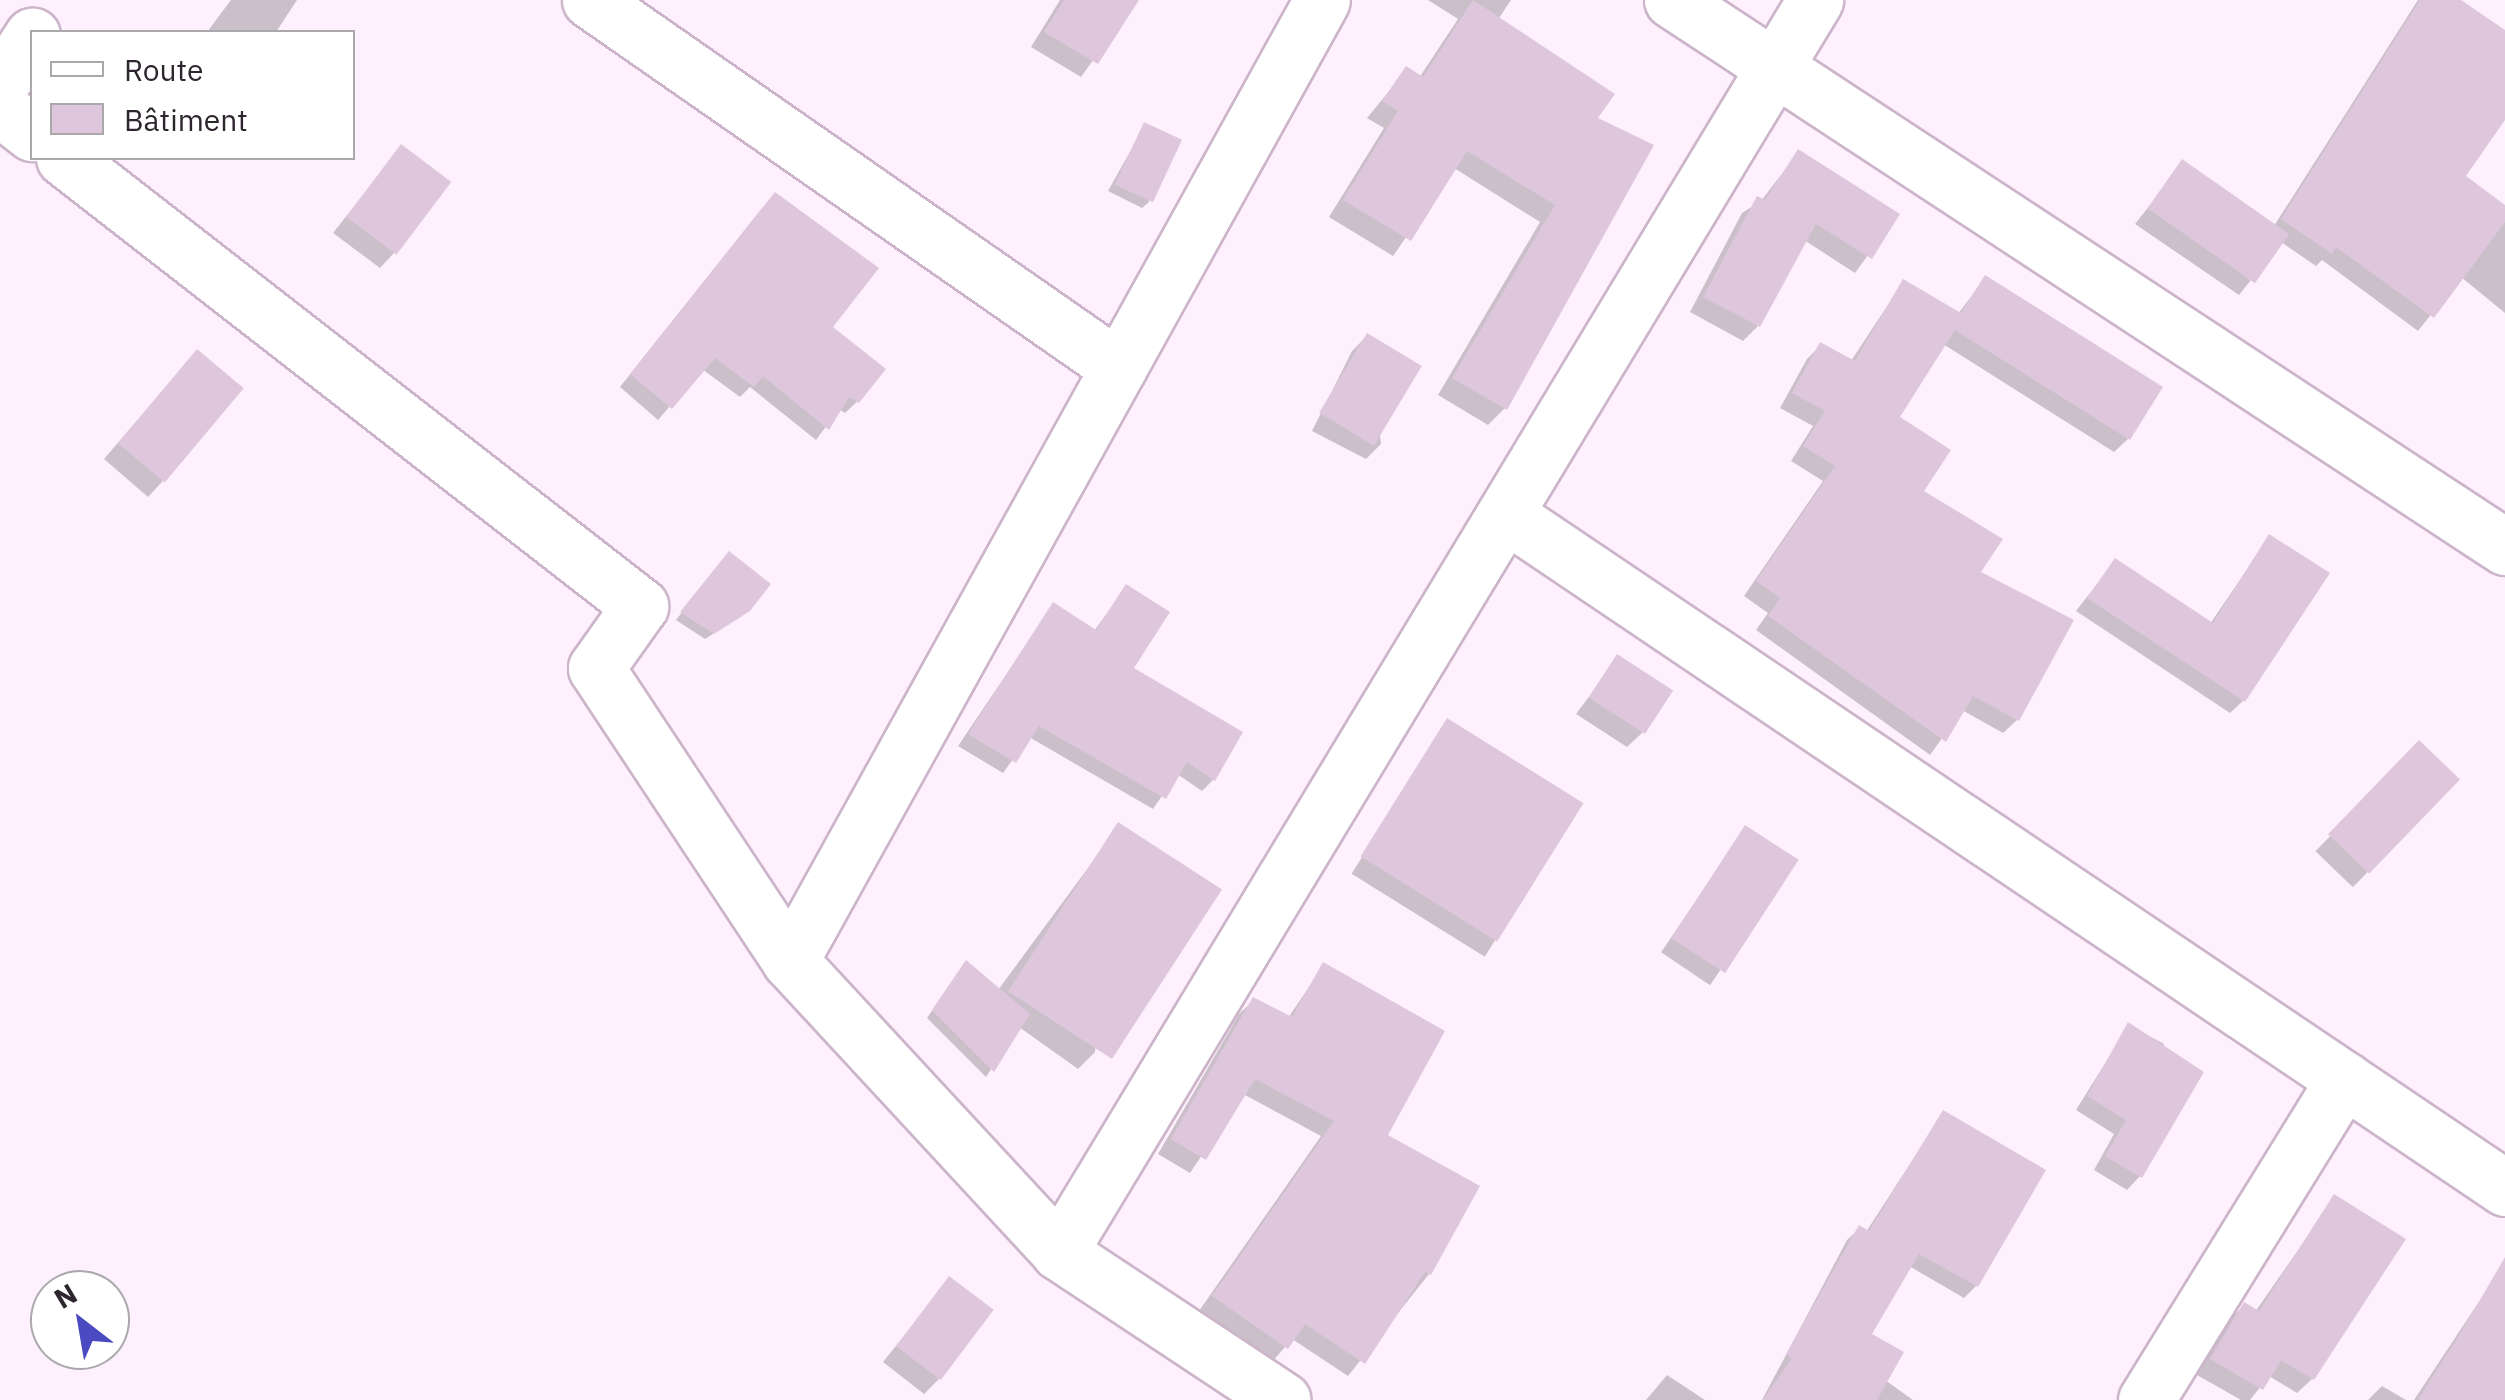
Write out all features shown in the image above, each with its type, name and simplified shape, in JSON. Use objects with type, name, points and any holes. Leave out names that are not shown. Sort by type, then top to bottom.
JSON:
[{"type":"street","points":[[37,30],[56,0]]},
{"type":"street","points":[[590,0],[1119,368]]},
{"type":"street","points":[[790,961],[1322,0]]},
{"type":"street","points":[[1672,0],[2505,548]]},
{"type":"street","points":[[1059,1252],[1815,0]]},
{"type":"street","points":[[0,85],[30,40]]},
{"type":"street","points":[[0,108],[30,131]]},
{"type":"street","points":[[67,160],[640,606],[596,668],[790,961],[1059,1252],[1284,1400]]},
{"type":"street","points":[[1505,514],[2505,1188]]},
{"type":"street","points":[[2146,1400],[2344,1079]]},
{"type":"building","points":[[1064,0],[1139,0],[1098,64],[1044,32]]},
{"type":"building","points":[[1473,0],[1615,94],[1598,118],[1654,145],[1507,410],[1452,378],[1555,205],[1467,151],[1411,241],[1343,200],[1398,111],[1382,101],[1406,66],[1423,77]]},
{"type":"building","points":[[2420,0],[2461,0],[2505,30],[2505,120],[2466,176],[2505,205],[2505,222],[2434,318],[2336,247],[2332,254],[2281,219]]},
{"type":"building","points":[[1144,122],[1182,140],[1153,202],[1115,185]]},
{"type":"building","points":[[401,144],[451,182],[397,255],[346,217]]},
{"type":"building","points":[[1798,149],[1900,214],[1872,259],[1816,224],[1760,327],[1703,297],[1757,196],[1765,200]]},
{"type":"building","points":[[2182,159],[2289,234],[2255,283],[2148,208]]},
{"type":"building","points":[[775,192],[879,268],[833,327],[886,369],[859,403],[849,397],[829,430],[763,376],[754,387],[715,358],[672,409],[630,374]]},
{"type":"building","points":[[1985,275],[2163,387],[2130,440],[1955,330],[1900,417],[1951,450],[1924,491],[2003,539],[1981,572],[2074,620],[2019,721],[1973,696],[1946,742],[1768,616],[1780,598],[1756,581],[1835,466],[1803,446],[1825,411],[1792,393],[1820,342],[1855,361],[1903,279],[1961,313]]},
{"type":"building","points":[[1367,333],[1422,366],[1374,446],[1319,413]]},
{"type":"building","points":[[197,349],[244,388],[165,482],[118,443]]},
{"type":"building","points":[[2269,534],[2330,573],[2245,702],[2087,598],[2115,558],[2213,623]]},
{"type":"building","points":[[729,551],[771,584],[750,611],[714,634],[680,612]]},
{"type":"building","points":[[1126,584],[1170,612],[1134,668],[1243,732],[1215,781],[1187,762],[1166,799],[1039,726],[1016,763],[968,734],[1053,602],[1096,630]]},
{"type":"building","points":[[1617,654],[1673,690],[1645,734],[1589,698]]},
{"type":"building","points":[[1447,718],[1584,803],[1497,942],[1361,856]]},
{"type":"building","points":[[2419,740],[2460,780],[2369,874],[2328,834]]},
{"type":"building","points":[[1118,822],[1222,890],[1112,1059],[1008,991]]},
{"type":"building","points":[[1745,825],[1799,860],[1725,973],[1671,938]]},
{"type":"building","points":[[966,960],[1030,1014],[994,1072],[932,1010]]},
{"type":"building","points":[[1323,962],[1445,1031],[1388,1135],[1480,1186],[1431,1275],[1425,1272],[1365,1364],[1305,1324],[1288,1349],[1212,1296],[1334,1121],[1255,1079],[1206,1160],[1171,1139],[1253,997],[1292,1017]]},
{"type":"building","points":[[2128,1022],[2204,1072],[2142,1178],[2105,1156],[2126,1120],[2087,1096]]},
{"type":"building","points":[[1943,1110],[2046,1170],[1978,1287],[1919,1254],[1872,1334],[1904,1352],[1877,1400],[1763,1400],[1792,1358],[1786,1354],[1859,1225],[1869,1231]]},
{"type":"building","points":[[2334,1194],[2406,1239],[2314,1380],[2281,1360],[2263,1390],[2210,1359],[2244,1302],[2259,1311]]},
{"type":"building","points":[[2505,1257],[2505,1400],[2418,1400],[2466,1324]]},
{"type":"building","points":[[949,1276],[994,1310],[941,1380],[896,1346]]}]
